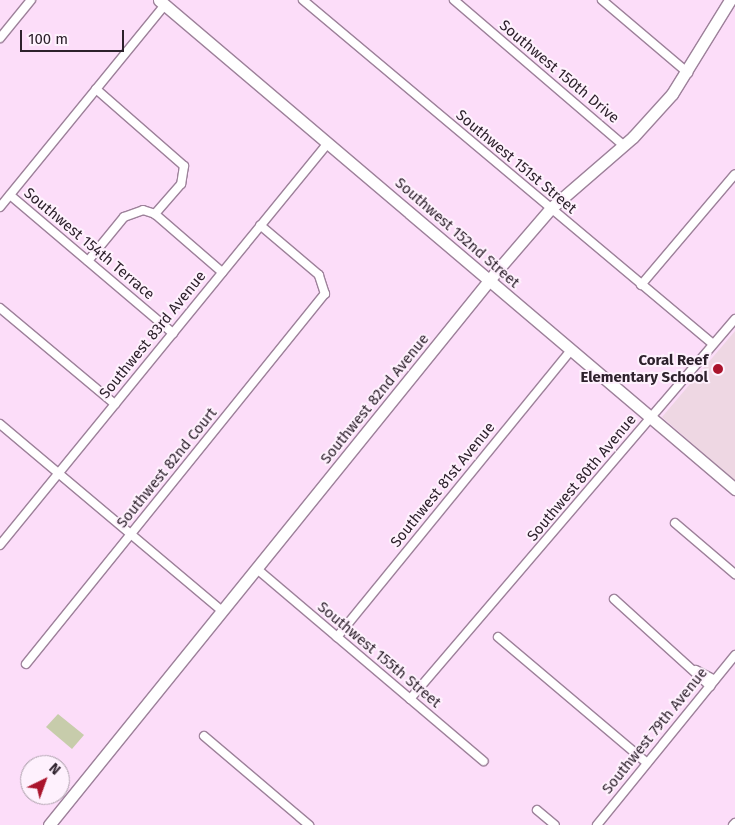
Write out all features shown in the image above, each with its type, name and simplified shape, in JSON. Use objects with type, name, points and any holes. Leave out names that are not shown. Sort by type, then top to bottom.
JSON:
[{"type":"street","points":[[0,38],[31,0]]},
{"type":"street","name":"Southwest 150th Drive","points":[[454,0],[623,145]]},
{"type":"street","points":[[602,0],[688,73]]},
{"type":"street","name":"Southwest 82nd Avenue","points":[[49,825],[489,280],[551,208],[623,145],[656,113],[688,73],[730,0]]},
{"type":"street","name":"Southwest 151st Street","points":[[305,1],[713,344]]},
{"type":"street","points":[[0,207],[96,89],[162,2]]},
{"type":"street","name":"Southwest 152nd Street","points":[[162,2],[735,489]]},
{"type":"street","points":[[96,89],[185,170],[181,184],[155,214]]},
{"type":"street","name":"Southwest 83rd Avenue","points":[[0,545],[328,143]]},
{"type":"street","points":[[641,285],[735,174]]},
{"type":"street","name":"Southwest 154th Terrace","points":[[10,195],[173,333]]},
{"type":"street","points":[[88,261],[127,215],[139,210],[155,214],[222,272]]},
{"type":"street","name":"Southwest 82nd Court","points":[[26,664],[320,303],[326,288],[319,275],[260,225]]},
{"type":"street","points":[[0,308],[115,404]]},
{"type":"street","name":"Southwest 80th Avenue","points":[[410,699],[505,583],[544,547],[735,319]]},
{"type":"street","name":"Southwest 81st Avenue","points":[[337,637],[571,350]]},
{"type":"street","points":[[0,424],[222,611]]},
{"type":"street","points":[[675,522],[735,574]]},
{"type":"street","name":"Southwest 155th Street","points":[[257,569],[483,761]]},
{"type":"street","points":[[614,599],[712,683]]},
{"type":"street","points":[[498,637],[647,764]]},
{"type":"street","name":"Southwest 79th Avenue","points":[[597,825],[735,655]]},
{"type":"street","points":[[204,736],[309,825]]},
{"type":"street","points":[[538,810],[555,825]]},
{"type":"shaded area","name":"Coral Reef Elementary School","points":[[735,331],[735,481],[662,417]]},
{"type":"green space","points":[[58,714],[84,735],[72,749],[46,727]]},
{"type":"place","name":"Coral Reef Elementary School","points":[[718,369]]}]
